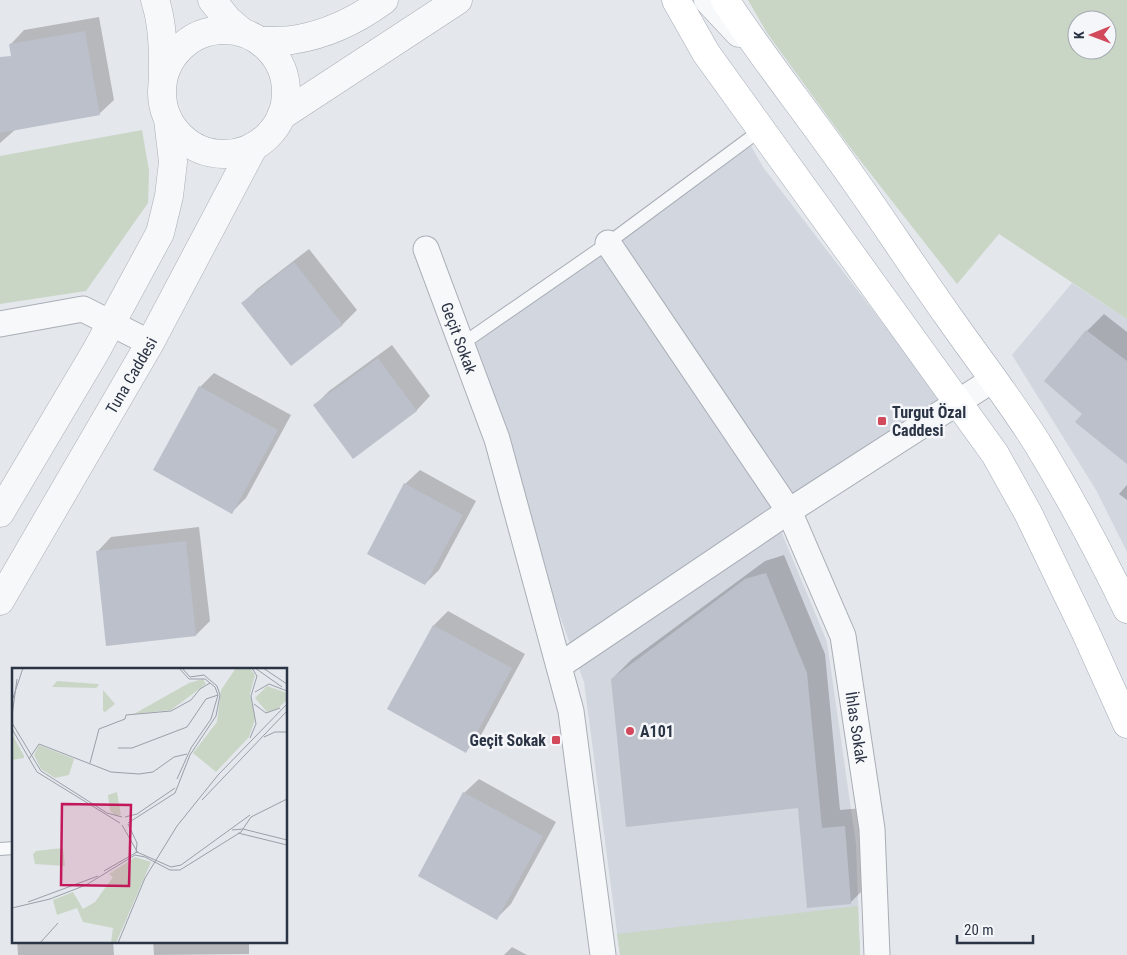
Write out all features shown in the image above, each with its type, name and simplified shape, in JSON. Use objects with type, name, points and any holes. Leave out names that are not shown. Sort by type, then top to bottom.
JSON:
[{"type":"main road","points":[[676,0],[706,53],[995,454],[1028,512],[1127,724]]},
{"type":"main road","points":[[725,0],[765,59],[840,160],[994,378],[1038,445],[1069,497],[1127,609]]},
{"type":"street","points":[[0,513],[111,323],[160,233],[169,196],[173,162],[168,119],[162,99],[162,41],[155,0]]},
{"type":"street","points":[[168,119],[179,135],[196,147],[216,154],[235,153],[254,146],[270,133],[281,116],[286,96],[284,76],[275,57],[228,20],[212,0]]},
{"type":"street","points":[[163,79],[170,59],[184,43],[202,33],[222,29],[252,37],[292,40],[321,34],[351,21],[384,0]]},
{"type":"street","points":[[281,116],[458,0]]},
{"type":"street","points":[[666,0],[706,53]]},
{"type":"street","points":[[708,0],[765,59]]},
{"type":"street","name":"Tuna Caddesi","points":[[0,601],[150,342],[254,146]]},
{"type":"street","name":"İhlas Sokak","points":[[608,243],[789,510],[843,636],[872,829],[877,955]]},
{"type":"street","name":"Geçit Sokak","points":[[426,249],[497,439],[571,711],[602,955]]},
{"type":"street","points":[[0,324],[83,310],[150,342]]},
{"type":"street","points":[[559,666],[789,510],[994,378]]},
{"type":"lane","points":[[462,344],[608,243],[762,130]]},
{"type":"shaded area","points":[[751,146],[763,167],[940,398],[887,455],[781,531],[827,642],[856,844],[860,955],[620,955],[584,682],[459,340]]},
{"type":"shaded area","points":[[1072,283],[1127,319],[1127,552],[1096,490],[1012,355]]},
{"type":"green space","points":[[748,0],[1127,0],[1127,319],[999,234],[957,284],[852,150],[767,33]]},
{"type":"green space","points":[[142,130],[149,171],[148,203],[86,291],[0,304],[0,156]]},
{"type":"green space","points":[[858,906],[860,955],[620,955],[617,934]]},
{"type":"building","points":[[85,31],[100,115],[0,133],[0,57],[11,56],[9,44]]},
{"type":"building","points":[[294,262],[343,325],[291,366],[241,303]]},
{"type":"building","points":[[1086,330],[1127,361],[1127,464],[1075,422],[1082,414],[1044,381]]},
{"type":"building","points":[[378,358],[417,411],[353,459],[313,405]]},
{"type":"building","points":[[199,386],[278,430],[232,514],[153,470]]},
{"type":"building","points":[[404,483],[463,515],[425,585],[367,554]]},
{"type":"building","points":[[186,541],[196,636],[106,646],[96,551]]},
{"type":"building","points":[[766,573],[807,673],[822,828],[845,826],[851,904],[807,908],[798,808],[626,827],[611,679],[745,579]]},
{"type":"building","points":[[433,625],[512,668],[466,753],[387,709]]},
{"type":"building","points":[[463,792],[543,836],[497,920],[418,876]]},
{"type":"place","name":"Turgut Özal Caddesi","points":[[882,421]]},
{"type":"place","name":"A101","points":[[630,731]]},
{"type":"place","name":"Geçit Sokak","points":[[556,740]]}]
